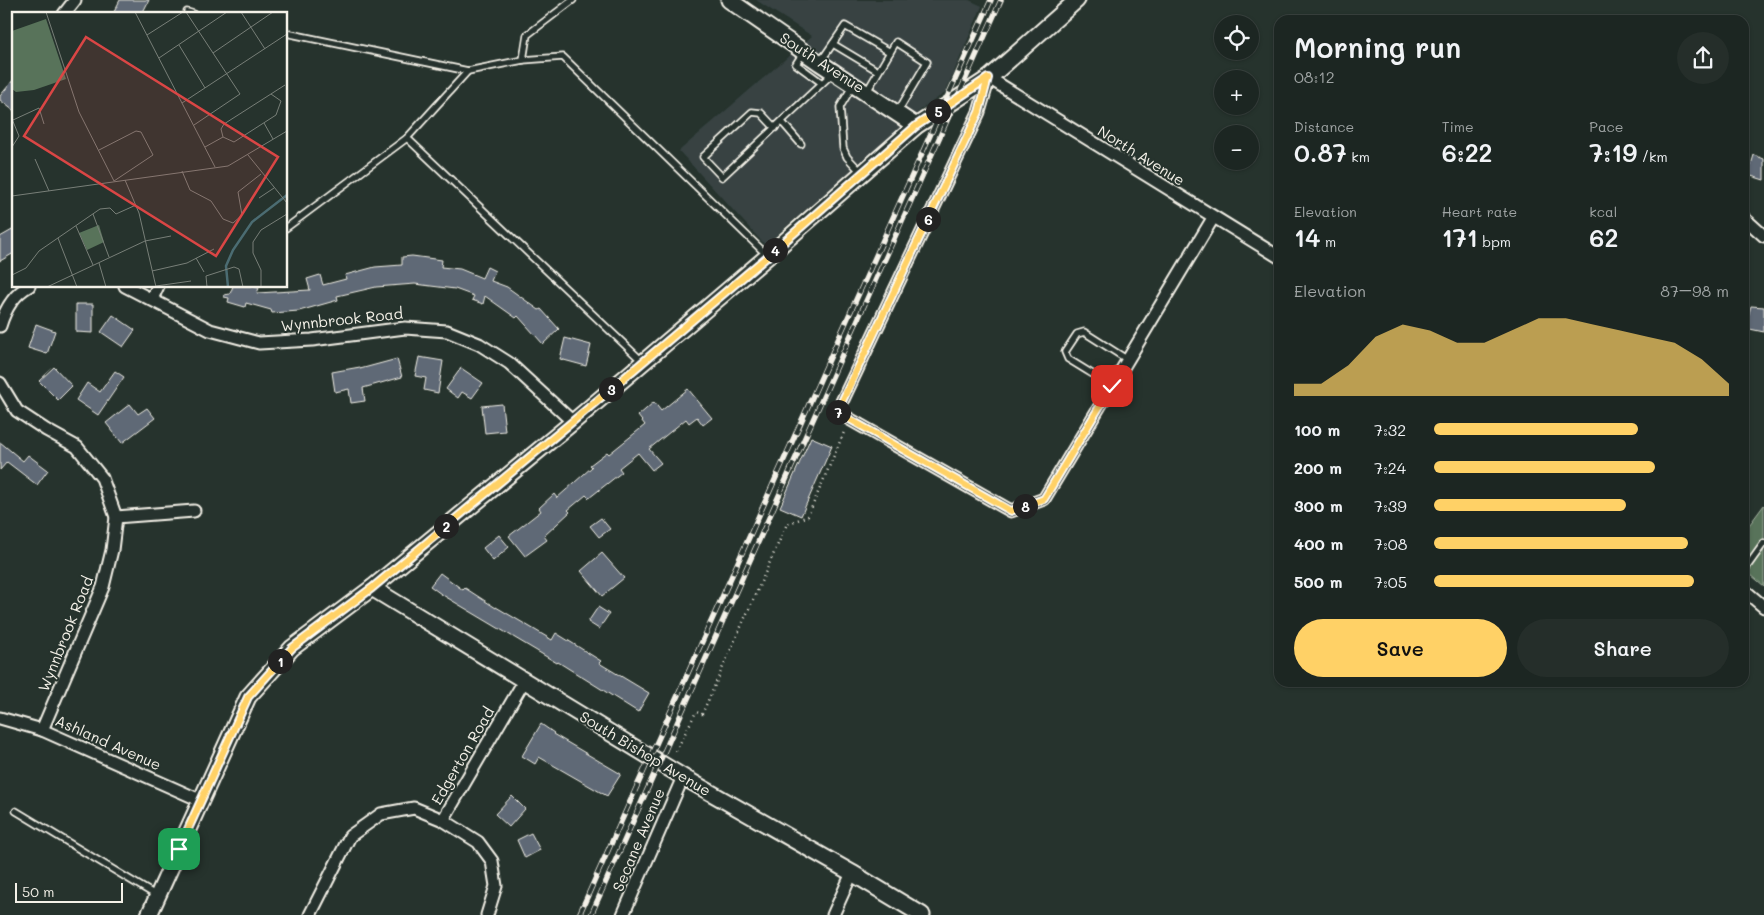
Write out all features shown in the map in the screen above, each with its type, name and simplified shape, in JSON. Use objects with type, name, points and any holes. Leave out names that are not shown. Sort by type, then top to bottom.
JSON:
[{"type":"street","points":[[66,12],[75,0]]},
{"type":"street","name":"South Avenue","points":[[729,0],[744,5],[804,52],[916,126]]},
{"type":"street","points":[[148,915],[202,801],[248,697],[292,648],[372,588],[644,362],[916,126],[988,78],[1077,0]]},
{"type":"street","points":[[988,78],[979,112],[837,412],[1011,511],[1044,499],[1213,218]]},
{"type":"street","name":"North Avenue","points":[[988,78],[1274,254]]},
{"type":"street","points":[[1749,222],[1764,236]]},
{"type":"street","points":[[0,326],[3,316],[19,292],[25,288]]},
{"type":"street","name":"Wynnbrook Road","points":[[129,288],[210,330],[259,343],[312,340],[405,328],[446,332],[479,344],[509,363],[572,422]]},
{"type":"street","points":[[152,299],[157,288]]},
{"type":"street","name":"Wynnbrook Road","points":[[0,383],[17,411],[77,447],[102,478],[116,518],[112,550],[103,587],[42,730]]},
{"type":"street","points":[[116,518],[194,511]]},
{"type":"street","name":"South Bishop Avenue","points":[[372,588],[683,777],[922,915]]},
{"type":"street","points":[[1749,594],[1764,607]]},
{"type":"street","name":"Edgerton Road","points":[[486,915],[496,886],[492,862],[478,842],[443,820],[524,681]]},
{"type":"street","name":"Ashland Avenue","points":[[0,718],[42,730],[202,801]]},
{"type":"street","name":"Secane Avenue","points":[[623,915],[683,777]]},
{"type":"street","points":[[310,915],[350,836],[381,814],[414,808],[443,820]]},
{"type":"street","points":[[833,915],[852,873]]},
{"type":"lane","points":[[523,60],[528,35],[573,0]]},
{"type":"lane","points":[[820,63],[844,26],[890,52]]},
{"type":"lane","points":[[288,33],[468,71],[523,60],[563,57],[768,256]]},
{"type":"lane","points":[[862,174],[847,157],[843,148],[840,107],[878,70],[896,42],[927,62],[897,113]]},
{"type":"lane","points":[[833,44],[878,70]]},
{"type":"lane","points":[[804,52],[796,64],[822,83]]},
{"type":"lane","points":[[288,227],[407,138],[468,71]]},
{"type":"lane","points":[[776,128],[761,113],[752,112],[703,157],[722,177],[776,128],[834,72]]},
{"type":"lane","points":[[782,122],[801,144]]},
{"type":"lane","points":[[407,138],[644,362]]},
{"type":"lane","points":[[1112,386],[1068,358],[1065,352],[1077,334],[1084,332],[1128,360]]},
{"type":"lane","points":[[1749,564],[1764,543]]},
{"type":"lane","points":[[16,811],[157,896]]},
{"type":"path","points":[[676,751],[696,712],[702,714],[787,524],[808,516],[850,420]]},
{"type":"shaded area","points":[[756,0],[969,0],[982,6],[945,93],[924,107],[765,245],[679,151],[812,36]]},
{"type":"green space","points":[[1764,505],[1764,586],[1749,573],[1749,525]]},
{"type":"building","points":[[120,0],[149,0],[143,12],[114,12]]},
{"type":"building","points":[[12,81],[12,109],[0,100],[0,96]]},
{"type":"building","points":[[1754,155],[1764,159],[1764,180],[1749,175]]},
{"type":"building","points":[[12,230],[12,254],[0,261],[0,237]]},
{"type":"building","points":[[412,256],[442,260],[441,267],[460,269],[482,278],[487,267],[495,271],[491,281],[507,287],[539,310],[541,309],[559,329],[543,344],[518,316],[516,318],[485,296],[483,304],[472,300],[474,296],[455,289],[415,284],[376,287],[337,296],[338,300],[299,311],[272,313],[271,310],[246,303],[245,307],[228,302],[229,298],[224,297],[224,295],[230,294],[232,288],[259,288],[257,293],[310,290],[307,279],[320,275],[323,285],[346,279],[345,275],[375,267],[402,265],[402,257]]},
{"type":"building","points":[[76,304],[93,304],[93,333],[76,332]]},
{"type":"building","points":[[1751,306],[1764,307],[1764,332],[1749,329]]},
{"type":"building","points":[[113,315],[135,330],[123,347],[101,332]]},
{"type":"building","points":[[36,324],[55,331],[47,354],[28,348]]},
{"type":"building","points":[[565,338],[591,345],[586,366],[560,359]]},
{"type":"building","points":[[419,357],[443,361],[438,393],[424,390],[426,378],[415,376]]},
{"type":"building","points":[[397,359],[402,377],[363,388],[365,401],[351,403],[349,389],[335,392],[332,372],[360,367],[360,369]]},
{"type":"building","points":[[54,367],[72,386],[58,400],[39,381]]},
{"type":"building","points":[[461,368],[483,383],[472,398],[462,392],[458,398],[446,389]]},
{"type":"building","points":[[115,371],[124,377],[98,415],[76,400],[87,383],[100,392]]},
{"type":"building","points":[[688,389],[712,418],[703,425],[697,417],[689,423],[686,419],[649,449],[661,463],[652,470],[638,453],[619,468],[622,472],[589,498],[586,495],[568,510],[570,512],[544,536],[547,540],[525,556],[509,536],[541,511],[539,508],[554,494],[557,498],[592,467],[590,465],[607,452],[609,454],[645,425],[638,416],[654,402],[661,411]]},
{"type":"building","points":[[130,404],[138,414],[147,408],[155,418],[122,443],[106,423]]},
{"type":"building","points":[[502,404],[505,431],[485,433],[482,406]]},
{"type":"building","points":[[811,437],[832,446],[801,516],[780,507]]},
{"type":"building","points":[[0,442],[23,461],[28,455],[48,470],[37,485],[7,462],[0,470]]},
{"type":"building","points":[[601,518],[610,529],[599,537],[590,526]]},
{"type":"building","points":[[499,535],[509,547],[493,561],[483,548]]},
{"type":"building","points":[[602,553],[624,578],[602,596],[581,571]]},
{"type":"building","points":[[440,573],[463,590],[465,588],[552,640],[556,633],[601,661],[599,663],[649,693],[638,712],[558,662],[441,594],[430,586]]},
{"type":"building","points":[[598,607],[609,614],[599,629],[588,622]]},
{"type":"building","points":[[541,724],[553,734],[621,774],[607,796],[539,757],[535,764],[522,756]]},
{"type":"building","points":[[512,796],[525,809],[509,827],[495,814]]},
{"type":"building","points":[[531,833],[540,850],[525,858],[517,840]]},
{"type":"railway","points":[[579,915],[991,0]]},
{"type":"railway","points":[[591,915],[1001,0]]},
{"type":"route","points":[[179,849],[248,697],[292,648],[372,588],[572,422],[768,256],[916,126],[988,78],[979,112],[837,412],[1011,511],[1044,499],[1112,386]]}]
